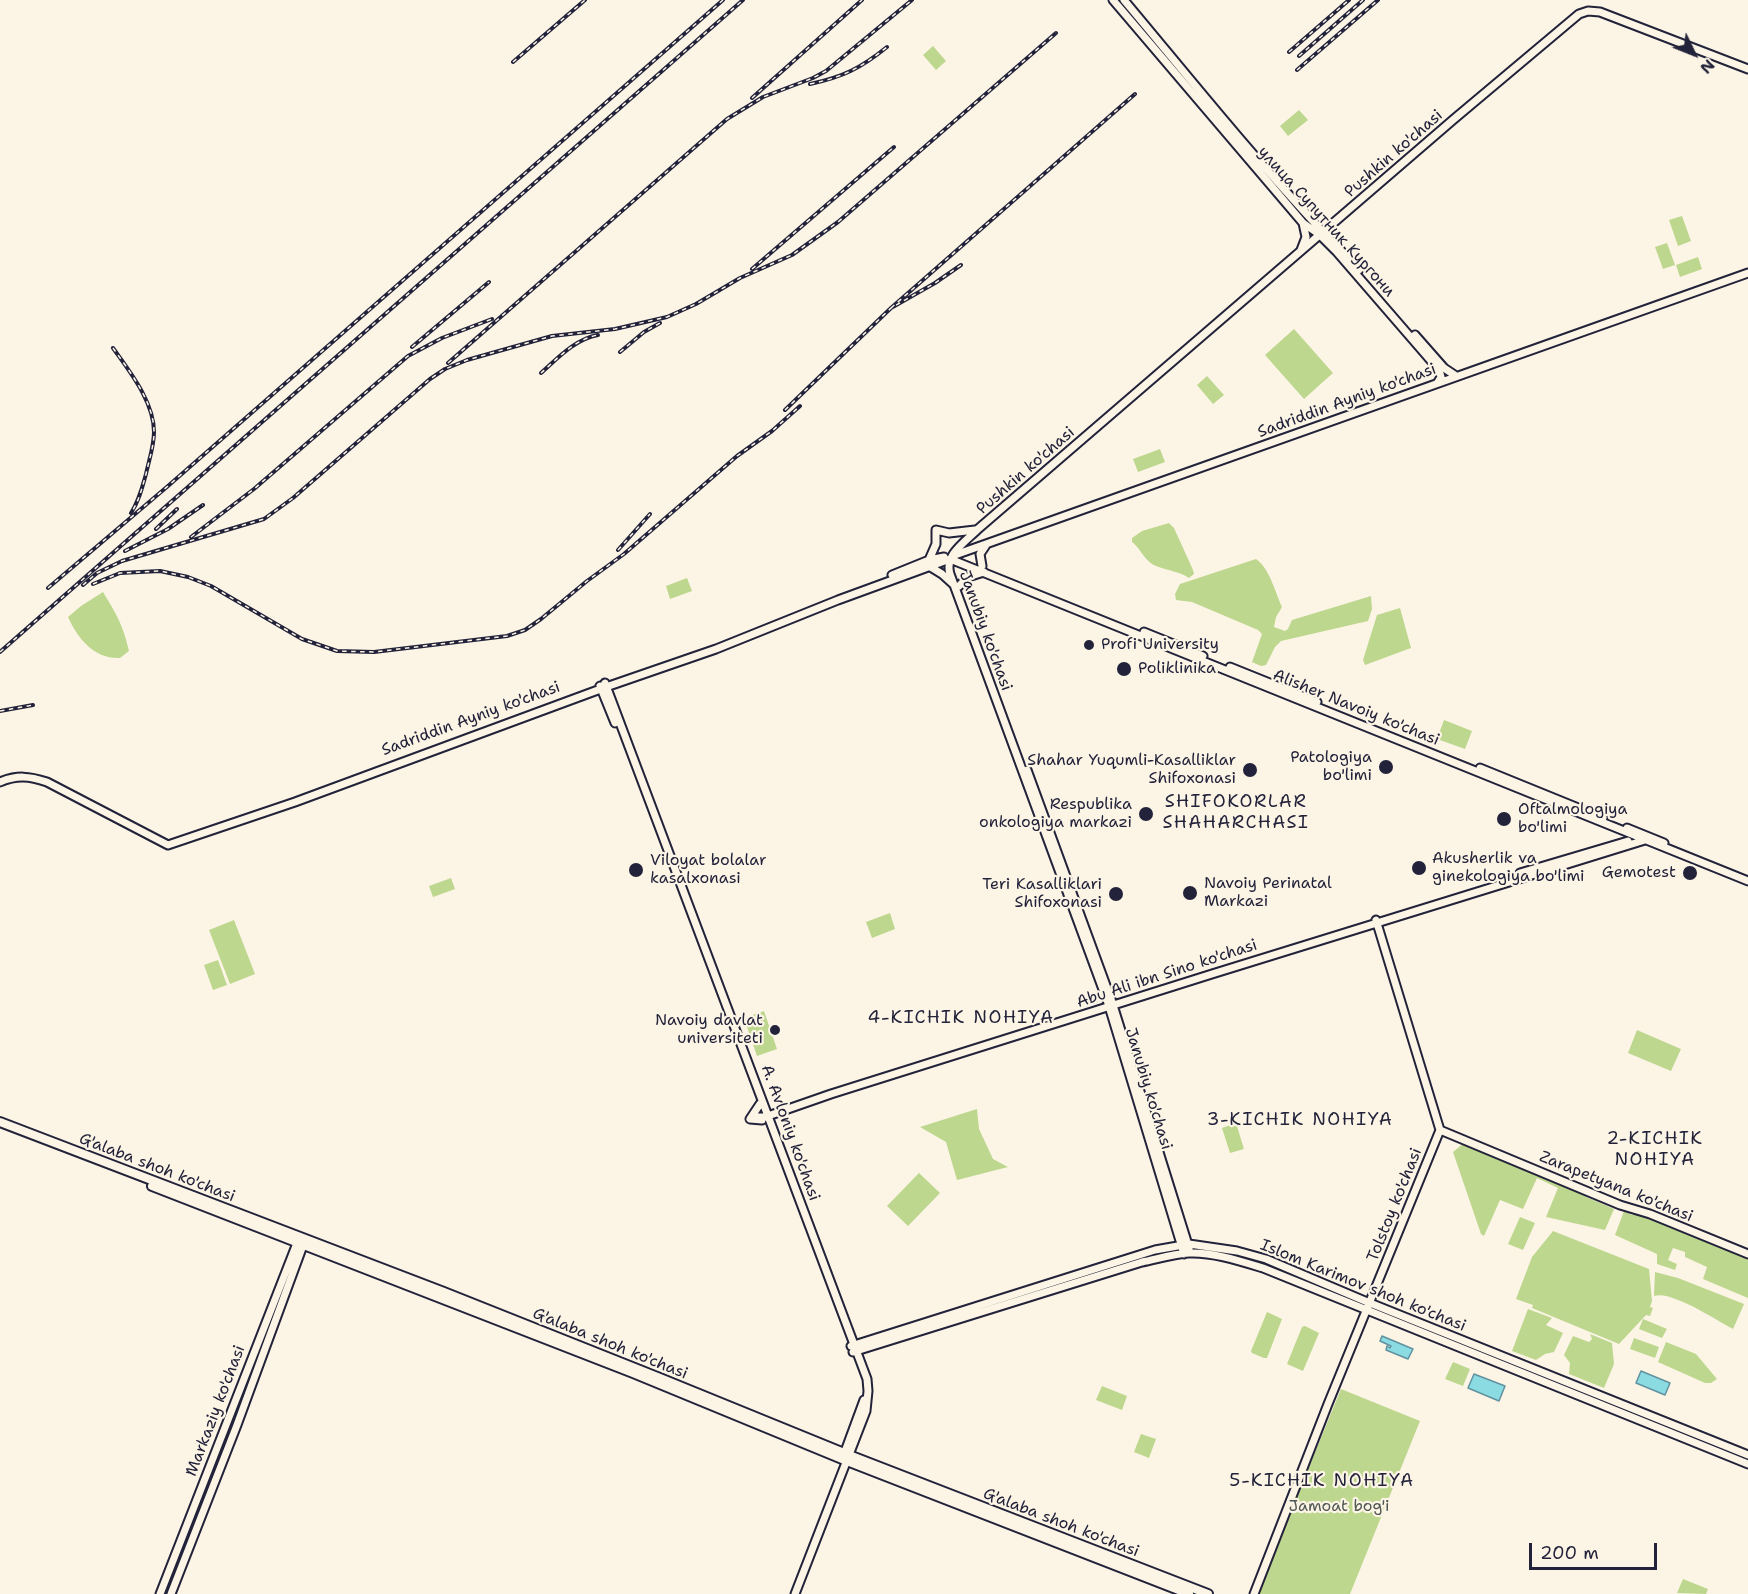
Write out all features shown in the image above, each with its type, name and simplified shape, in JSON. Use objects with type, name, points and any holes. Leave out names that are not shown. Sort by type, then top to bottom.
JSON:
[{"type":"main road","name":"улица Супутник Кургони","points":[[1113,0],[1303,223],[1322,233]]},
{"type":"main road","points":[[1124,0],[1441,369],[1456,376]]},
{"type":"main road","name":"Pushkin ko'chasi","points":[[954,556],[978,530],[1579,14],[1588,11],[1600,12],[1748,69]]},
{"type":"main road","points":[[1312,221],[1322,225],[1339,219]]},
{"type":"main road","points":[[1300,253],[1306,237],[1303,223]]},
{"type":"main road","name":"Sadriddin Ayniy ko'chasi","points":[[168,843],[724,642],[929,563],[986,545],[1748,273]]},
{"type":"main road","points":[[1438,382],[1441,369]]},
{"type":"main road","points":[[978,530],[949,533],[936,530],[936,544],[929,563],[957,586],[983,569],[980,554],[986,545]]},
{"type":"main road","name":"Alisher Navoiy ko'chasi","points":[[954,556],[1619,830],[1644,837],[1748,876]]},
{"type":"main road","name":"Janubiy ko'chasi","points":[[954,556],[953,572],[957,586],[1110,1004],[1187,1254]]},
{"type":"main road","name":"Sadriddin Ayniy ko'chasi","points":[[168,843],[352,782],[603,686],[716,649],[929,563]]},
{"type":"main road","name":"Alisher Navoiy ko'chasi","points":[[983,569],[1748,881]]},
{"type":"main road","points":[[587,694],[609,702],[621,682]]},
{"type":"main road","name":"A. Avloniy ko'chasi","points":[[603,686],[762,1103],[769,1116],[867,1378],[868,1400],[793,1594]]},
{"type":"main road","points":[[0,780],[20,776],[33,777],[47,782],[168,843]]},
{"type":"main road","points":[[1619,830],[1622,835],[1620,843]]},
{"type":"main road","name":"Abu Ali ibn Sino ko'chasi","points":[[1376,921],[1559,860],[1644,837]]},
{"type":"main road","name":"Abu Ali ibn Sino ko'chasi","points":[[769,1116],[1110,1004],[1644,837]]},
{"type":"main road","points":[[1376,921],[1440,1130]]},
{"type":"main road","points":[[762,1103],[769,1116],[759,1119],[750,1119],[762,1103]]},
{"type":"main road","name":"G'alaba shoh ko'chasi","points":[[0,1122],[301,1242]]},
{"type":"main road","name":"G'alaba shoh ko'chasi","points":[[0,1127],[650,1374],[846,1457],[1189,1594]]},
{"type":"main road","name":"Zarapetyana ko'chasi","points":[[1440,1130],[1620,1205],[1650,1214],[1748,1254]]},
{"type":"main road","name":"Tolstoy ko'chasi","points":[[1254,1594],[1328,1404],[1440,1130]]},
{"type":"main road","name":"Markaziy ko'chasi","points":[[171,1594],[301,1242]]},
{"type":"main road","name":"Islom Karimov shoh ko'chasi","points":[[854,1348],[1155,1250],[1185,1245],[1237,1251],[1266,1259],[1369,1307],[1748,1464]]},
{"type":"main road","name":"Islom Karimov shoh ko'chasi","points":[[854,1348],[1142,1262],[1187,1254],[1233,1259],[1369,1307],[1748,1455]]},
{"type":"main road","name":"Markaziy ko'chasi","points":[[160,1594],[286,1281]]},
{"type":"main road","name":"G'alaba shoh ko'chasi","points":[[846,1457],[1208,1594]]},
{"type":"green space","points":[[933,46],[946,61],[936,70],[923,55]]},
{"type":"green space","points":[[1299,110],[1308,120],[1288,136],[1280,126]]},
{"type":"green space","points":[[1682,216],[1691,241],[1678,246],[1669,220]]},
{"type":"green space","points":[[1667,243],[1675,265],[1663,269],[1655,247]]},
{"type":"green space","points":[[1698,257],[1702,269],[1680,277],[1676,265]]},
{"type":"green space","points":[[1294,329],[1333,373],[1304,399],[1265,355]]},
{"type":"green space","points":[[1207,376],[1224,395],[1213,404],[1197,385]]},
{"type":"green space","points":[[1160,449],[1165,462],[1138,472],[1133,459]]},
{"type":"green space","points":[[1169,523],[1174,528],[1193,570],[1194,574],[1189,578],[1152,564],[1132,542],[1132,538],[1142,531]]},
{"type":"green space","points":[[1256,559],[1269,575],[1282,607],[1276,617],[1274,627],[1285,631],[1292,620],[1371,596],[1372,609],[1368,621],[1281,641],[1275,647],[1266,665],[1261,666],[1252,662],[1262,634],[1258,630],[1192,602],[1176,600],[1175,594],[1180,584]]},
{"type":"green space","points":[[687,578],[692,591],[670,599],[666,586]]},
{"type":"green space","points":[[103,592],[119,620],[127,642],[129,651],[120,658],[102,655],[88,646],[68,617]]},
{"type":"green space","points":[[1400,608],[1411,648],[1365,665],[1363,660],[1377,615]]},
{"type":"green space","points":[[1444,720],[1472,731],[1465,749],[1437,739]]},
{"type":"green space","points":[[451,878],[455,889],[433,897],[429,886]]},
{"type":"green space","points":[[890,913],[895,929],[872,938],[866,922]]},
{"type":"green space","points":[[234,920],[255,974],[230,984],[209,930]]},
{"type":"green space","points":[[218,960],[227,985],[213,990],[204,965]]},
{"type":"green space","points":[[764,1011],[777,1049],[757,1056],[744,1018]]},
{"type":"green space","points":[[1637,1030],[1681,1049],[1671,1071],[1628,1053]]},
{"type":"green space","points":[[977,1109],[979,1129],[993,1159],[1008,1167],[957,1180],[946,1142],[920,1127]]},
{"type":"green space","points":[[1236,1123],[1244,1149],[1230,1153],[1222,1128]]},
{"type":"green space","points":[[1464,1143],[1584,1191],[1586,1197],[1614,1209],[1605,1230],[1546,1217],[1558,1188],[1537,1178],[1523,1209],[1500,1200],[1484,1236],[1481,1234],[1453,1152]]},
{"type":"green space","points":[[919,1173],[940,1193],[908,1226],[887,1206]]},
{"type":"green space","points":[[1624,1211],[1632,1215],[1639,1212],[1748,1257],[1748,1298],[1703,1279],[1707,1267],[1685,1257],[1685,1252],[1673,1248],[1668,1260],[1677,1264],[1675,1270],[1657,1264],[1657,1254],[1615,1235]]},
{"type":"green space","points":[[1520,1217],[1535,1223],[1523,1250],[1508,1244]]},
{"type":"green space","points":[[1553,1231],[1649,1269],[1652,1301],[1650,1307],[1653,1308],[1650,1316],[1646,1315],[1619,1344],[1532,1308],[1533,1305],[1516,1299],[1532,1257]]},
{"type":"green space","points":[[1655,1272],[1678,1278],[1744,1304],[1733,1329],[1682,1301],[1662,1295],[1654,1296]]},
{"type":"green space","points":[[284,1286],[287,1287],[167,1594],[163,1594]]},
{"type":"green space","points":[[1528,1309],[1552,1318],[1546,1325],[1563,1333],[1554,1352],[1545,1354],[1536,1360],[1512,1351]]},
{"type":"green space","points":[[1267,1312],[1282,1319],[1267,1358],[1264,1358],[1251,1351]]},
{"type":"green space","points":[[1643,1319],[1667,1329],[1662,1338],[1639,1329]]},
{"type":"green space","points":[[1305,1326],[1319,1333],[1303,1371],[1287,1364],[1302,1327]]},
{"type":"green space","points":[[1590,1334],[1612,1343],[1614,1364],[1604,1388],[1569,1374],[1570,1363],[1564,1355],[1573,1336],[1589,1342],[1592,1339]]},
{"type":"green space","points":[[1634,1338],[1659,1347],[1655,1358],[1630,1349]]},
{"type":"green space","points":[[1666,1342],[1696,1354],[1717,1379],[1711,1383],[1705,1383],[1658,1362]]},
{"type":"green space","points":[[1453,1362],[1470,1369],[1463,1386],[1445,1379]]},
{"type":"green space","points":[[1102,1386],[1127,1396],[1122,1410],[1096,1400]]},
{"type":"green space","name":"Jamoat bog'i","points":[[1341,1389],[1420,1421],[1350,1594],[1257,1594]]},
{"type":"green space","points":[[1141,1434],[1156,1439],[1149,1458],[1134,1452]]},
{"type":"green space","points":[[1683,1579],[1708,1589],[1706,1594],[1677,1593]]},
{"type":"water","points":[[1382,1336],[1413,1349],[1408,1359],[1386,1350],[1387,1346],[1390,1348],[1391,1346],[1380,1341]]},
{"type":"water","points":[[1641,1371],[1670,1383],[1665,1395],[1636,1383]]},
{"type":"water","points":[[1474,1374],[1505,1386],[1499,1401],[1468,1388]]},
{"type":"railway","points":[[513,62],[585,0]]},
{"type":"railway","points":[[48,588],[168,486],[723,0]]},
{"type":"railway","points":[[0,652],[743,0]]},
{"type":"railway","points":[[752,98],[862,0]]},
{"type":"railway","points":[[448,363],[727,119],[763,97],[826,71],[912,0]]},
{"type":"railway","points":[[1289,52],[1349,0]]},
{"type":"railway","points":[[1299,56],[1363,0]]},
{"type":"railway","points":[[1297,70],[1378,0]]},
{"type":"railway","points":[[83,585],[97,573],[122,561],[264,519],[293,498],[430,379],[445,369],[467,360],[552,336],[615,329],[667,317],[696,304],[740,278],[792,255],[838,222],[1056,33]]},
{"type":"railway","points":[[810,84],[851,71],[887,47]]},
{"type":"railway","points":[[891,308],[1135,94]]},
{"type":"railway","points":[[752,269],[894,147]]},
{"type":"railway","points":[[785,410],[891,308],[961,265]]},
{"type":"railway","points":[[412,347],[489,282]]},
{"type":"railway","points":[[191,537],[254,489],[408,356],[442,338],[492,319]]},
{"type":"railway","points":[[620,352],[644,332],[660,323]]},
{"type":"railway","points":[[541,373],[574,345],[598,335]]},
{"type":"railway","points":[[113,348],[140,388],[153,421],[154,437],[146,474],[131,513]]},
{"type":"railway","points":[[93,584],[120,573],[160,571],[188,577],[211,586],[302,639],[337,651],[374,652],[507,636],[525,630],[541,619],[624,554],[737,456],[772,431],[800,406]]},
{"type":"railway","points":[[125,551],[168,529],[203,505]]},
{"type":"railway","points":[[156,529],[177,509]]},
{"type":"railway","points":[[618,550],[650,514]]},
{"type":"railway","points":[[0,711],[33,705]]},
{"type":"place","name":"Profi University","points":[[1089,645]]},
{"type":"place","name":"Poliklinika","points":[[1124,669]]},
{"type":"place","name":"Patologiya bo'limi","points":[[1386,767]]},
{"type":"place","name":"Shahar Yuqumli-Kasalliklar Shifoxonasi","points":[[1250,770]]},
{"type":"place","name":"Respublika onkologiya markazi","points":[[1146,814]]},
{"type":"place","name":"Oftalmologiya bo'limi","points":[[1504,819]]},
{"type":"place","name":"Akusherlik va ginekologiya bo'limi","points":[[1419,868]]},
{"type":"place","name":"Viloyat bolalar kasalxonasi","points":[[636,870]]},
{"type":"place","name":"Gemotest","points":[[1690,873]]},
{"type":"place","name":"Navoiy Perinatal Markazi","points":[[1190,893]]},
{"type":"place","name":"Teri Kasalliklari Shifoxonasi","points":[[1116,894]]},
{"type":"place","name":"Navoiy davlat universiteti","points":[[775,1030]]},
{"type":"district","name":"SHIFOKORLAR SHAHARCHASI","points":[[1236,812]]},
{"type":"district","name":"4-KICHIK NOHIYA","points":[[961,1018]]},
{"type":"district","name":"3-KICHIK NOHIYA","points":[[1300,1120]]},
{"type":"district","name":"2-KICHIK NOHIYA","points":[[1655,1149]]},
{"type":"district","name":"5-KICHIK NOHIYA","points":[[1322,1481]]}]
